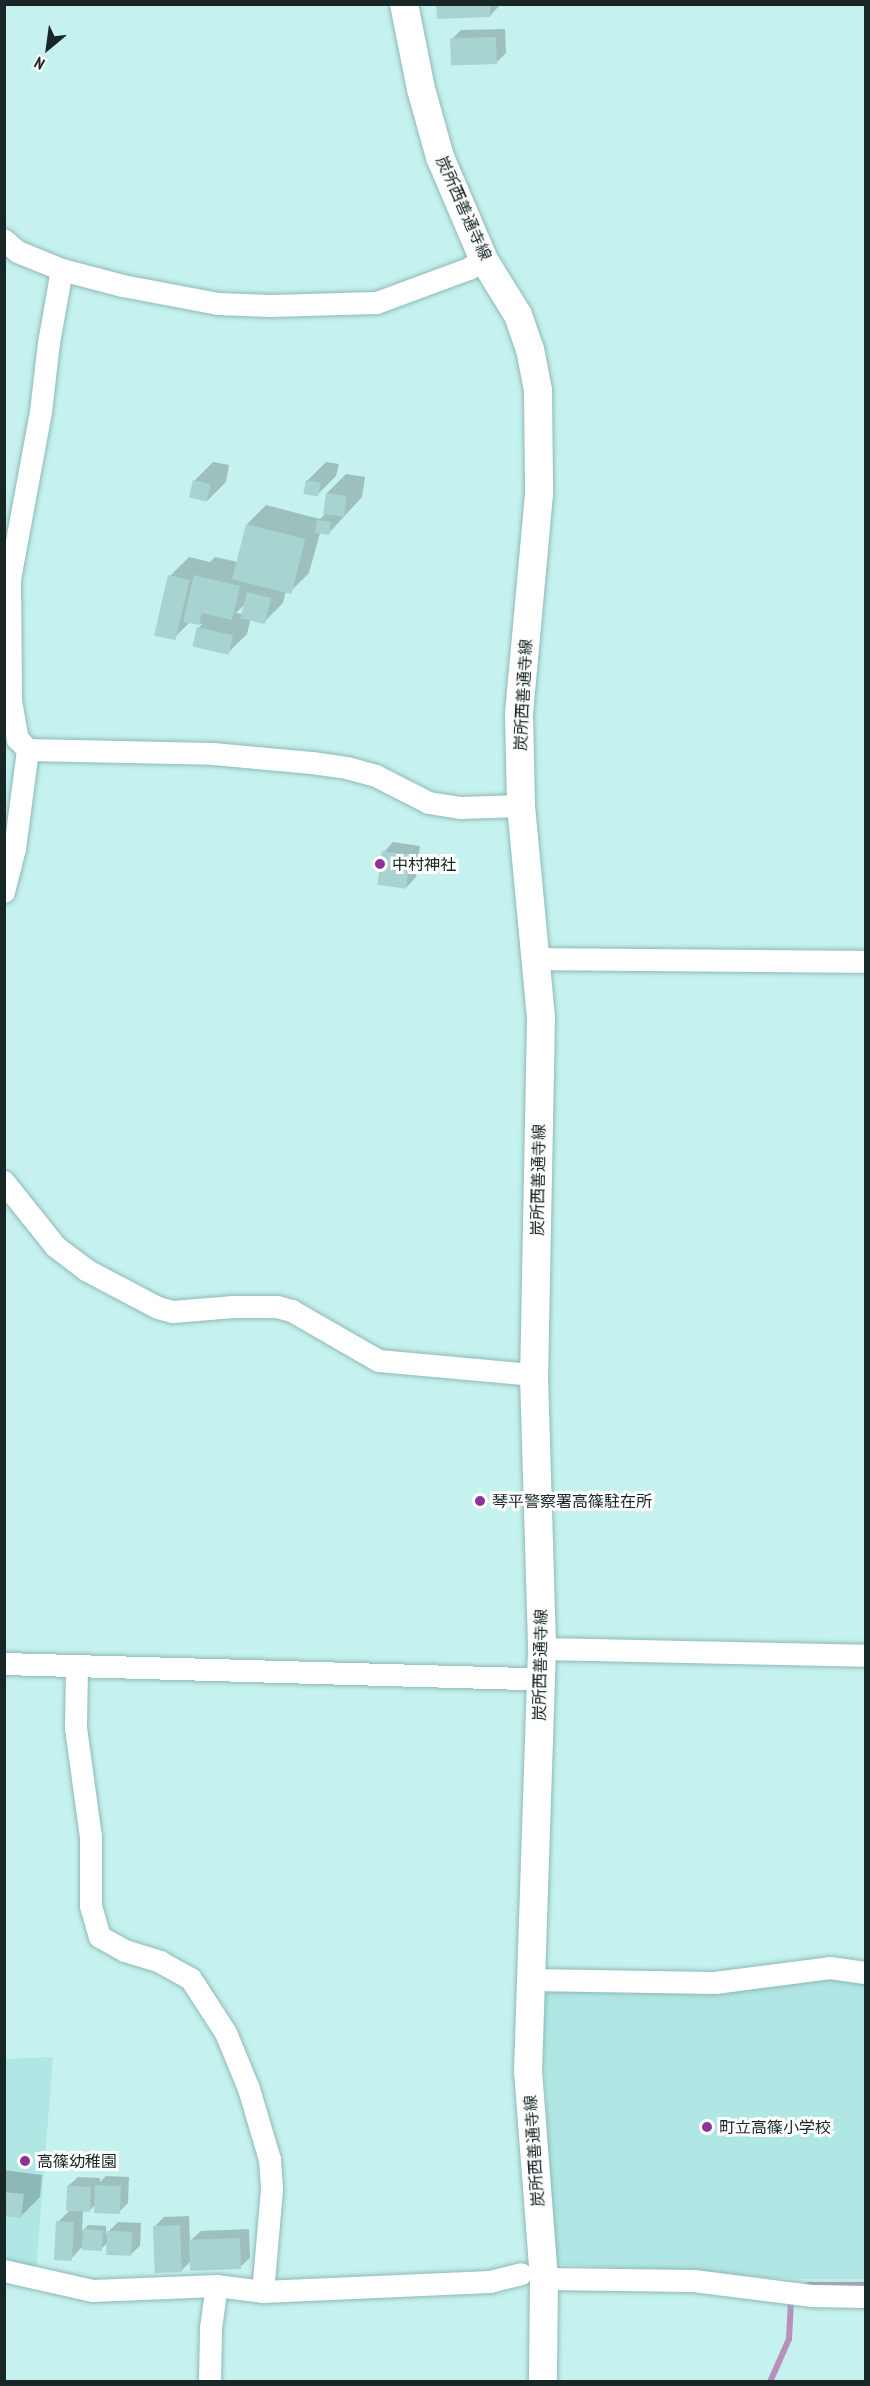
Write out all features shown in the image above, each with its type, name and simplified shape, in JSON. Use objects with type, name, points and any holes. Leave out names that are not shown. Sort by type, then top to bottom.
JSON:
[{"type":"main road","name":"炭所西善通寺線","points":[[404,4],[421,89],[440,157],[484,260],[518,315],[530,350],[538,390],[539,494],[519,715],[521,806],[541,1029],[534,1375],[542,1650],[528,2071],[532,2276],[543,2382]]},
{"type":"street","points":[[4,240],[18,252],[62,270],[123,286],[218,304],[377,303],[469,269],[484,260]]},
{"type":"street","points":[[62,270],[41,412],[10,580],[11,701],[18,739],[28,750],[213,754],[312,763],[346,768],[376,776],[429,803],[460,808],[521,806]]},
{"type":"street","points":[[4,892],[15,849],[28,750]]},
{"type":"street","points":[[535,959],[866,962]]},
{"type":"street","points":[[4,1182],[56,1247],[86,1270],[158,1308],[173,1312],[234,1307],[277,1307],[292,1311],[379,1361],[534,1375]]},
{"type":"street","points":[[542,1650],[866,1656]]},
{"type":"street","points":[[4,1664],[77,1668],[525,1679]]},
{"type":"street","points":[[77,1668],[76,1728],[91,1837],[92,1906],[100,1937],[125,1951],[160,1962],[191,1979],[226,2032],[249,2088],[270,2160],[272,2190],[263,2292]]},
{"type":"street","points":[[530,1980],[715,1983],[830,1968],[866,1973]]},
{"type":"street","points":[[4,2271],[93,2291],[217,2286],[263,2292],[490,2282],[532,2276],[694,2282],[813,2296],[866,2297]]},
{"type":"street","points":[[210,2382],[211,2328],[217,2286]]},
{"type":"shaded area","name":"町立高篠小学校","points":[[833,1978],[865,1982],[865,2279],[800,2279],[552,2264],[542,1985]]},
{"type":"shaded area","name":"高篠幼稚園","points":[[53,2057],[36,2270],[5,2262],[5,2059]]},
{"type":"building","points":[[436,4],[490,4],[490,17],[437,19]]},
{"type":"building","points":[[496,37],[497,64],[451,66],[450,39]]},
{"type":"building","points":[[193,480],[211,484],[206,502],[189,498]]},
{"type":"building","points":[[306,480],[321,483],[318,497],[303,494]]},
{"type":"building","points":[[326,493],[347,496],[344,517],[323,514]]},
{"type":"building","points":[[317,520],[331,522],[329,535],[315,533]]},
{"type":"building","points":[[246,524],[305,539],[291,594],[232,579]]},
{"type":"building","points":[[168,575],[189,580],[175,640],[154,635]]},
{"type":"building","points":[[194,575],[240,586],[232,620],[202,613],[199,625],[183,622]]},
{"type":"building","points":[[247,592],[271,598],[265,624],[240,618]]},
{"type":"building","points":[[197,627],[233,635],[229,655],[193,646]]},
{"type":"building","points":[[382,851],[411,855],[406,889],[377,885]]},
{"type":"building","points":[[95,2185],[121,2186],[120,2214],[94,2213]]},
{"type":"building","points":[[67,2186],[91,2187],[90,2212],[66,2211]]},
{"type":"building","points":[[4,2192],[24,2194],[21,2218],[4,2216]]},
{"type":"building","points":[[56,2221],[74,2222],[72,2261],[54,2260]]},
{"type":"building","points":[[180,2225],[182,2272],[155,2273],[153,2226]]},
{"type":"building","points":[[83,2229],[103,2230],[102,2251],[82,2250]]},
{"type":"building","points":[[107,2231],[132,2232],[131,2256],[106,2255]]},
{"type":"building","points":[[240,2238],[241,2269],[190,2271],[189,2240]]},
{"type":"waterway","points":[[808,2285],[866,2285]]},
{"type":"waterway","points":[[770,2382],[789,2339],[791,2301]]},
{"type":"place","name":"中村神社","points":[[380,864]]},
{"type":"place","name":"琴平警察署高篠駐在所","points":[[480,1501]]},
{"type":"place","name":"町立高篠小学校","points":[[707,2127]]},
{"type":"place","name":"高篠幼稚園","points":[[25,2161]]}]
